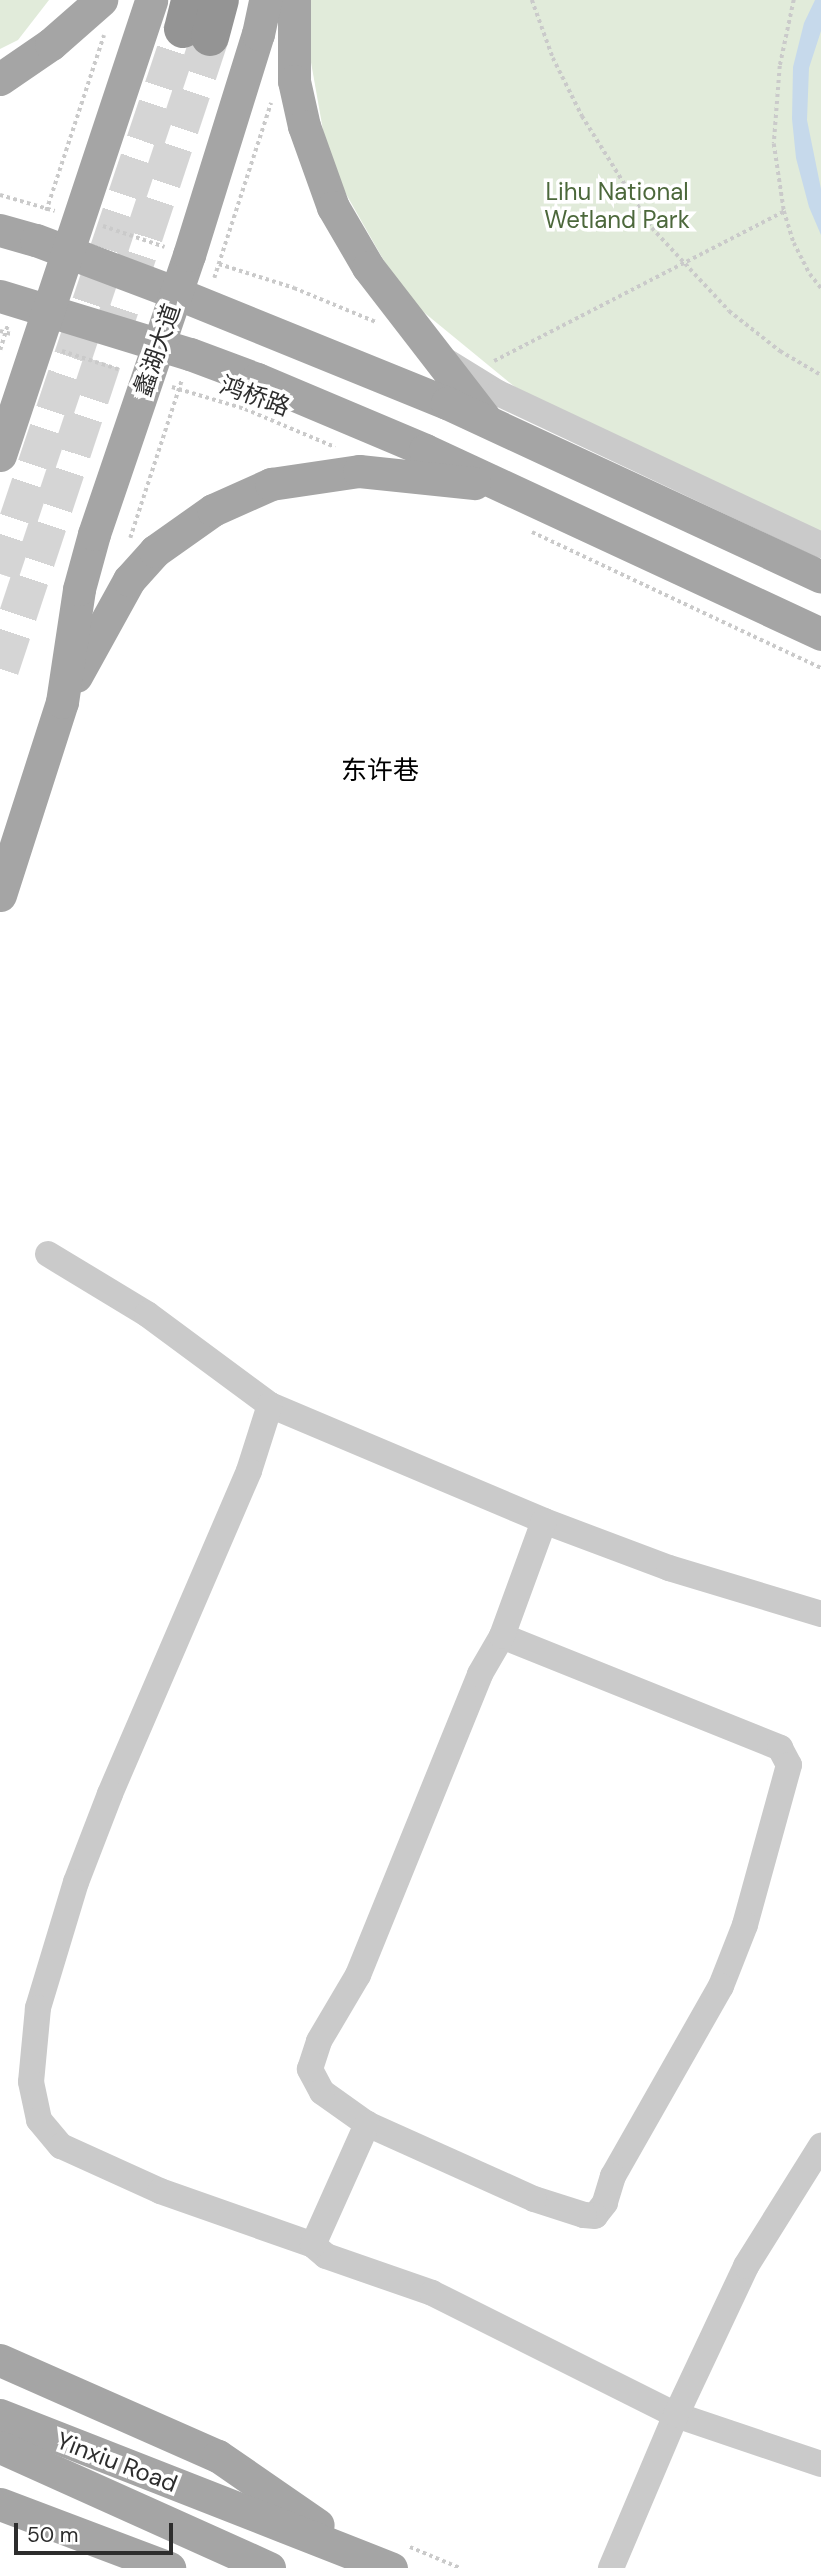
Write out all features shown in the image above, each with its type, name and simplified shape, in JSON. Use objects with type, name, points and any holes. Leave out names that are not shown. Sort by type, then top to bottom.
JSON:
[{"type":"highway","points":[[195,22],[220,0]]},
{"type":"main road","points":[[0,455],[151,0]]},
{"type":"main road","name":"蠡湖大道","points":[[62,702],[79,589],[189,255],[258,34],[265,0]]},
{"type":"main road","points":[[294,0],[295,81],[304,126],[333,207],[368,267],[487,422]]},
{"type":"main road","points":[[0,79],[51,44],[104,13]]},
{"type":"main road","points":[[0,230],[36,240],[176,293],[487,422],[821,577]]},
{"type":"main road","points":[[8,299],[159,345],[257,379],[505,487],[821,634]]},
{"type":"main road","points":[[0,895],[62,702],[102,623],[129,580],[155,551],[213,510],[271,484],[359,471],[505,487]]},
{"type":"main road","points":[[0,2360],[218,2456],[377,2562]]},
{"type":"main road","name":"Yinxiu Road","points":[[0,2415],[377,2562]]},
{"type":"main road","name":"Yinxiu Road","points":[[0,2447],[269,2568]]},
{"type":"main road","points":[[0,2504],[169,2568]]},
{"type":"street","points":[[433,353],[498,393],[821,545]]},
{"type":"street","points":[[48,1254],[147,1314],[270,1405],[544,1521],[669,1568],[821,1614]]},
{"type":"street","points":[[270,1405],[249,1471],[110,1794],[76,1882],[38,2008],[31,2082],[39,2120],[61,2146],[160,2191],[313,2245],[326,2256],[432,2293],[676,2415],[821,2464]]},
{"type":"street","points":[[502,1636],[780,1748],[789,1765],[745,1925],[721,1986],[613,2176],[605,2203],[595,2216],[534,2199],[367,2124],[322,2092],[310,2069],[319,2041],[358,1975],[480,1674],[502,1636],[544,1521]]},
{"type":"street","points":[[313,2245],[367,2124]]},
{"type":"street","points":[[611,2568],[676,2415],[746,2266],[821,2146]]},
{"type":"path","points":[[532,0],[553,58],[588,128],[652,228],[729,311],[780,351],[821,375]]},
{"type":"path","points":[[794,0],[780,66],[775,144],[784,211],[794,243],[810,274],[821,288]]},
{"type":"path","points":[[36,240],[104,13]]},
{"type":"path","points":[[468,374],[784,211]]},
{"type":"path","points":[[134,237],[294,288],[379,323]]},
{"type":"path","points":[[0,350],[8,299]]},
{"type":"path","name":"鸿桥路","points":[[93,361],[245,409],[341,449]]},
{"type":"path","points":[[526,529],[821,668]]},
{"type":"green space","points":[[0,0],[49,0],[18,40],[0,49]]},
{"type":"green space","name":"Lihu National Wetland Park","points":[[300,0],[821,0],[821,546],[515,387],[404,296],[329,164]]},
{"type":"water","points":[[815,0],[821,0],[821,31],[809,68],[807,120],[821,189],[821,235],[809,207],[796,158],[792,119],[793,67],[804,23]]},
{"type":"tunnel","points":[[0,574],[183,29]]},
{"type":"tunnel","points":[[0,669],[210,37]]},
{"type":"district","name":"东许巷","points":[[380,771]]}]
